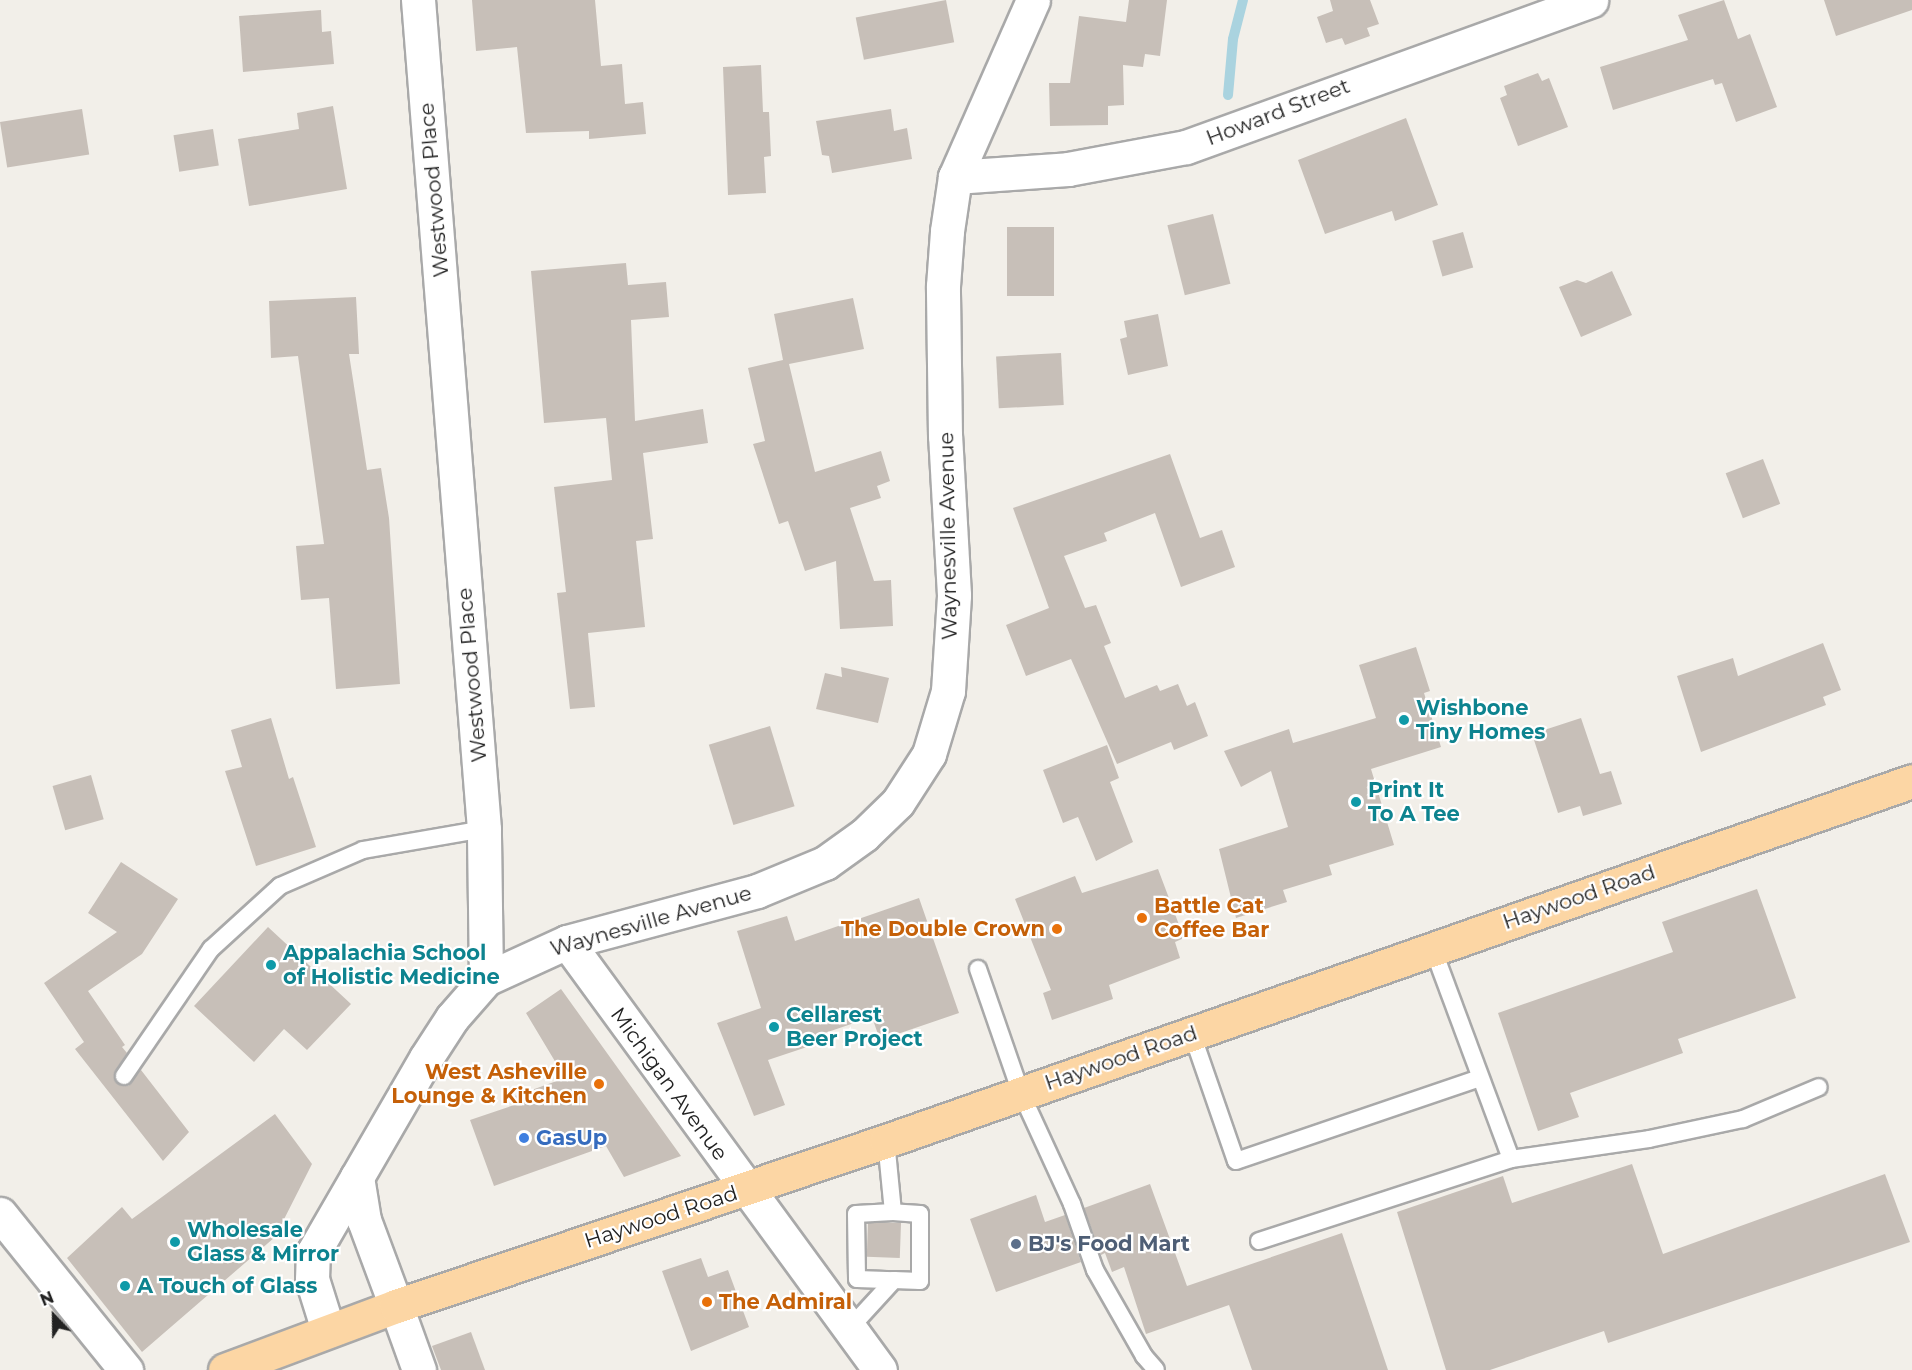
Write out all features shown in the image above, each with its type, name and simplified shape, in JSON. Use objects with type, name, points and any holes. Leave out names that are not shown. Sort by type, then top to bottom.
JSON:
[{"type":"main road","name":"Haywood Road","points":[[225,1370],[396,1306],[745,1190],[1912,781]]},
{"type":"street","name":"Westwood Place","points":[[418,0],[484,829],[486,979]]},
{"type":"street","name":"Waynesville Avenue","points":[[486,979],[567,942],[757,891],[825,863],[864,836],[898,802],[930,754],[948,691],[954,595],[945,436],[943,286],[955,177],[1033,0]]},
{"type":"street","name":"Howard Street","points":[[955,177],[1068,169],[1186,147],[1591,0]]},
{"type":"street","name":"Michigan Avenue","points":[[567,942],[745,1190],[880,1370]]},
{"type":"street","points":[[328,1330],[312,1279],[313,1253],[446,1028],[486,979]]},
{"type":"street","points":[[357,1177],[364,1220],[419,1370]]},
{"type":"street","points":[[0,1214],[126,1370]]},
{"type":"lane","points":[[124,1076],[211,949],[280,886],[363,850],[484,829]]},
{"type":"lane","points":[[1433,949],[1511,1160]]},
{"type":"lane","points":[[978,969],[1021,1093],[1072,1204],[1095,1270],[1144,1356],[1156,1370]]},
{"type":"lane","points":[[1192,1034],[1236,1161],[1480,1078]]},
{"type":"lane","points":[[1259,1240],[1511,1160],[1649,1139],[1743,1119],[1820,1087]]},
{"type":"lane","points":[[886,1141],[893,1212]]},
{"type":"lane","points":[[893,1212],[920,1214],[920,1281],[857,1279],[856,1214],[893,1212]]},
{"type":"lane","points":[[850,1328],[894,1280]]},
{"type":"building","points":[[472,0],[595,0],[601,66],[622,64],[625,104],[643,102],[646,134],[589,139],[589,131],[526,133],[517,47],[476,51]]},
{"type":"building","points":[[946,0],[954,42],[864,60],[856,18]]},
{"type":"building","points":[[1129,0],[1167,0],[1160,56],[1145,54],[1143,67],[1123,65],[1124,105],[1108,106],[1108,125],[1050,126],[1049,83],[1070,83],[1079,16],[1126,22]]},
{"type":"building","points":[[1330,0],[1370,0],[1379,24],[1367,28],[1370,36],[1345,45],[1342,38],[1326,43],[1317,17],[1333,11]]},
{"type":"building","points":[[1724,0],[1738,39],[1750,34],[1777,107],[1736,122],[1722,83],[1715,85],[1713,79],[1613,110],[1600,67],[1688,40],[1678,15]]},
{"type":"building","points":[[1824,0],[1912,0],[1912,10],[1836,36]]},
{"type":"building","points":[[321,10],[322,32],[331,31],[334,64],[243,72],[239,16]]},
{"type":"building","points":[[761,65],[763,112],[769,112],[771,156],[764,157],[766,193],[728,195],[723,67]]},
{"type":"building","points":[[1538,73],[1542,81],[1549,78],[1568,127],[1518,146],[1500,98],[1507,95],[1504,86]]},
{"type":"building","points":[[333,106],[347,189],[249,206],[238,139],[299,129],[297,113]]},
{"type":"building","points":[[82,109],[89,154],[7,167],[0,122]]},
{"type":"building","points":[[891,109],[894,131],[907,128],[912,159],[832,173],[829,156],[822,155],[816,121]]},
{"type":"building","points":[[1406,118],[1438,205],[1395,221],[1392,211],[1325,234],[1298,160]]},
{"type":"building","points":[[213,129],[219,166],[179,172],[173,135]]},
{"type":"building","points":[[1213,214],[1230,284],[1185,295],[1167,225]]},
{"type":"building","points":[[1007,227],[1054,227],[1054,296],[1007,296]]},
{"type":"building","points":[[1463,232],[1473,268],[1442,276],[1432,241]]},
{"type":"building","points":[[626,263],[628,285],[666,282],[669,317],[631,320],[635,421],[703,409],[708,443],[643,453],[653,539],[636,541],[645,627],[588,633],[595,707],[570,709],[557,593],[566,592],[554,487],[612,480],[606,418],[544,423],[531,271]]},
{"type":"building","points":[[1612,271],[1632,315],[1581,337],[1559,287],[1577,280],[1586,283]]},
{"type":"building","points":[[356,297],[359,354],[349,354],[367,470],[381,468],[389,518],[400,684],[336,689],[329,598],[301,600],[296,546],[324,544],[298,356],[271,358],[269,301]]},
{"type":"building","points":[[853,298],[864,349],[789,364],[815,472],[881,451],[890,481],[877,486],[881,498],[850,508],[874,581],[891,580],[893,626],[840,629],[836,561],[805,571],[788,521],[779,524],[753,444],[765,441],[748,368],[783,360],[774,314]]},
{"type":"building","points":[[1158,314],[1168,366],[1128,375],[1120,339],[1127,337],[1124,321]]},
{"type":"building","points":[[1061,353],[1064,405],[999,408],[996,356]]},
{"type":"building","points":[[1170,454],[1200,538],[1222,530],[1235,567],[1181,587],[1155,513],[1104,533],[1107,541],[1064,556],[1085,608],[1096,605],[1111,643],[1104,646],[1125,698],[1157,685],[1160,691],[1178,684],[1187,706],[1195,702],[1208,736],[1174,750],[1171,742],[1117,764],[1071,659],[1026,676],[1006,625],[1049,608],[1013,508]]},
{"type":"building","points":[[1763,459],[1780,504],[1743,518],[1726,473]]},
{"type":"building","points":[[1823,643],[1841,690],[1823,697],[1826,705],[1701,752],[1677,676],[1733,658],[1738,676]]},
{"type":"building","points":[[1416,647],[1430,691],[1424,693],[1441,747],[1371,769],[1394,845],[1329,865],[1332,875],[1283,890],[1287,902],[1236,918],[1219,849],[1288,827],[1271,771],[1241,787],[1224,751],[1289,729],[1293,743],[1376,718],[1359,665]]},
{"type":"building","points":[[841,667],[889,678],[878,723],[816,709],[825,673],[842,677]]},
{"type":"building","points":[[271,718],[289,779],[293,777],[316,847],[256,866],[225,771],[242,767],[231,730]]},
{"type":"building","points":[[1581,718],[1600,774],[1611,771],[1622,804],[1583,816],[1580,806],[1558,813],[1532,734]]},
{"type":"building","points":[[770,726],[795,806],[733,825],[709,745]]},
{"type":"building","points":[[1107,745],[1119,778],[1110,782],[1133,842],[1096,861],[1078,817],[1063,823],[1043,770]]},
{"type":"building","points":[[91,775],[104,819],[65,830],[53,786]]},
{"type":"building","points":[[121,862],[178,899],[142,954],[88,991],[125,1045],[122,1047],[127,1053],[115,1071],[115,1081],[128,1086],[141,1070],[189,1132],[163,1161],[75,1049],[84,1042],[44,983],[117,932],[88,913]]},
{"type":"building","points":[[1158,869],[1184,938],[1175,942],[1180,958],[1109,985],[1113,999],[1052,1020],[1043,993],[1051,990],[1015,899],[1075,876],[1082,893]]},
{"type":"building","points":[[1757,889],[1796,998],[1678,1039],[1683,1053],[1570,1093],[1579,1117],[1538,1131],[1498,1013],[1673,952],[1662,922]]},
{"type":"building","points":[[919,898],[959,1013],[880,1040],[872,1017],[813,1037],[816,1044],[768,1060],[785,1105],[754,1116],[717,1023],[761,1008],[737,931],[787,916],[795,941]]},
{"type":"building","name":"Appalachia School of Holistic Medicine","points":[[268,927],[351,1004],[307,1050],[284,1029],[254,1062],[194,1006]]},
{"type":"building","points":[[561,989],[681,1156],[624,1177],[606,1146],[494,1186],[470,1120],[517,1104],[515,1096],[565,1078],[526,1013]]},
{"type":"building","points":[[275,1114],[312,1164],[275,1237],[142,1352],[67,1258],[122,1207],[132,1219]]},
{"type":"building","points":[[1632,1164],[1663,1254],[1885,1174],[1910,1242],[1608,1343],[1604,1331],[1490,1370],[1446,1370],[1397,1212],[1503,1176],[1512,1203]]},
{"type":"building","points":[[1150,1184],[1187,1286],[1342,1233],[1388,1370],[1252,1370],[1229,1305],[1146,1334],[1124,1267],[1112,1272],[1105,1253],[1101,1255],[1084,1208]]},
{"type":"building","name":"BJ's Food Mart","points":[[1036,1195],[1045,1222],[1065,1215],[1081,1262],[996,1292],[970,1219]]},
{"type":"building","points":[[868,1222],[901,1223],[900,1258],[867,1257]]},
{"type":"building","name":"The Admiral","points":[[701,1258],[708,1277],[728,1270],[749,1327],[691,1351],[662,1271]]},
{"type":"building","points":[[471,1332],[485,1370],[441,1370],[432,1346]]},
{"type":"waterway","points":[[1228,95],[1233,39],[1243,0]]},
{"type":"place","name":"Wishbone Tiny Homes","points":[[1404,720]]},
{"type":"place","name":"Print It To A Tee","points":[[1356,802]]},
{"type":"place","name":"Battle Cat Coffee Bar","points":[[1142,918]]},
{"type":"place","name":"The Double Crown","points":[[1057,929]]},
{"type":"place","name":"Appalachia School of Holistic Medicine","points":[[271,965]]},
{"type":"place","name":"Cellarest Beer Project","points":[[774,1027]]},
{"type":"place","name":"West Asheville Lounge & Kitchen","points":[[599,1084]]},
{"type":"place","name":"GasUp","points":[[524,1138]]},
{"type":"place","name":"Wholesale Glass & Mirror","points":[[175,1242]]},
{"type":"place","name":"BJ's Food Mart","points":[[1016,1244]]},
{"type":"place","name":"A Touch of Glass","points":[[125,1286]]},
{"type":"place","name":"The Admiral","points":[[707,1302]]}]
